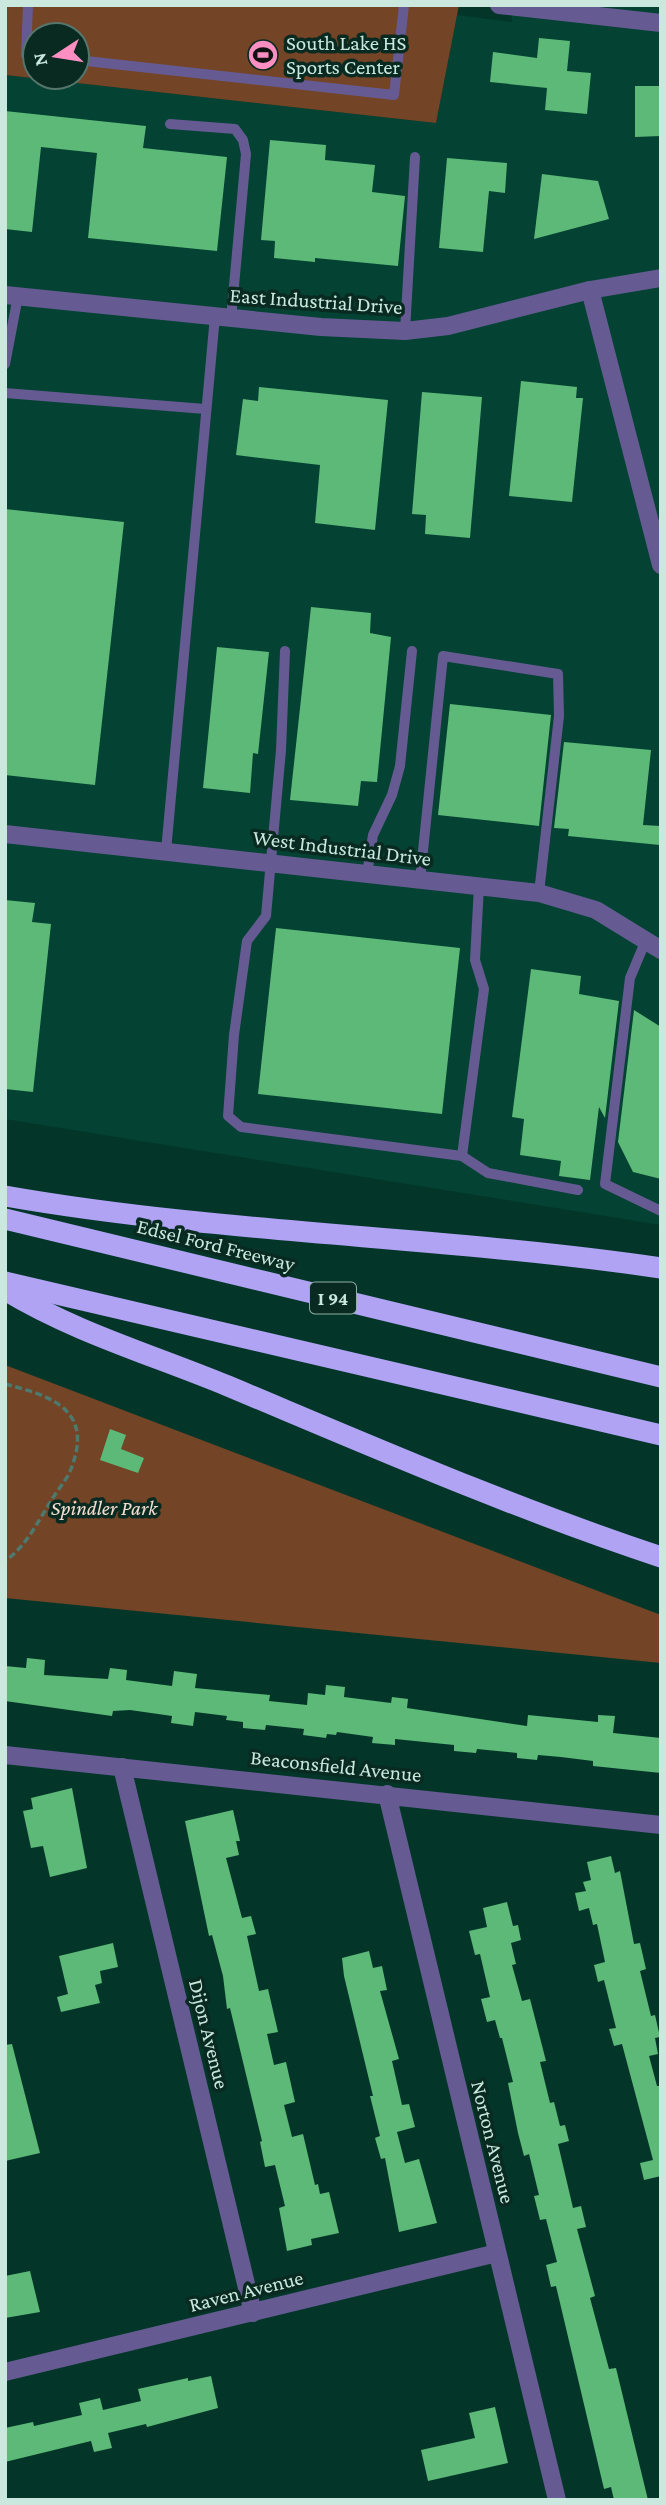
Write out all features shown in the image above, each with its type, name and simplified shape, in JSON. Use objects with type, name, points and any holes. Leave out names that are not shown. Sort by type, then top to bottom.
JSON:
[{"type":"highway","points":[[5,1196],[156,1218],[554,1255],[661,1268]]},
{"type":"highway","name":"Edsel Ford Freeway","points":[[5,1220],[661,1377]]},
{"type":"highway","points":[[5,1282],[661,1435]]},
{"type":"highway","points":[[5,1290],[47,1315],[213,1380],[501,1502],[661,1557]]},
{"type":"street","points":[[499,5],[549,8],[661,23]]},
{"type":"street","name":"East Industrial Drive","points":[[11,295],[223,318],[367,331],[405,331],[448,326],[590,290],[661,278]]},
{"type":"street","points":[[590,290],[661,565]]},
{"type":"street","name":"West Industrial Drive","points":[[5,834],[539,893],[596,910],[654,945]]},
{"type":"street","name":"Beaconsfield Avenue","points":[[5,1755],[387,1794],[660,1827]]},
{"type":"street","name":"Dijon Avenue","points":[[122,1766],[253,2313]]},
{"type":"street","name":"Norton Avenue","points":[[387,1794],[557,2500]]},
{"type":"street","name":"Raven Avenue","points":[[5,2372],[497,2253]]},
{"type":"lane","points":[[91,62],[394,95],[404,5]]},
{"type":"lane","points":[[166,851],[205,409],[223,318],[246,154],[243,140],[235,129],[170,124]]},
{"type":"lane","points":[[405,331],[415,157]]},
{"type":"lane","points":[[5,365],[11,295]]},
{"type":"lane","points":[[5,393],[205,409]]},
{"type":"lane","points":[[285,652],[281,750],[268,863],[266,916],[247,941],[234,1035],[228,1116],[241,1127],[463,1156],[488,1172],[578,1190]]},
{"type":"lane","points":[[367,874],[373,835],[392,795],[400,766],[412,652]]},
{"type":"lane","points":[[420,880],[443,656],[558,674],[559,716],[539,893]]},
{"type":"lane","points":[[463,1156],[484,989],[475,960],[479,887]]},
{"type":"lane","points":[[654,945],[630,978],[605,1184],[661,1211]]},
{"type":"path","points":[[5,1384],[41,1393],[59,1402],[71,1414],[78,1445],[71,1471],[32,1531],[5,1561]]},
{"type":"shaded area","points":[[511,5],[661,5],[661,1225],[5,1119],[5,75],[21,77],[21,91],[91,91],[91,85],[436,123],[457,15],[512,22]]},
{"type":"green space","name":"South Lake HS Sports Center","points":[[5,5],[459,5],[436,123],[91,85],[91,21],[21,21],[21,77],[5,75]]},
{"type":"green space","name":"Spindler Park","points":[[5,1365],[661,1615],[661,1663],[5,1598]]},
{"type":"building","points":[[539,38],[570,41],[567,71],[591,73],[587,114],[545,110],[547,88],[490,82],[493,52],[537,58]]},
{"type":"building","points":[[635,86],[661,86],[661,136],[635,137]]},
{"type":"building","points":[[5,111],[146,126],[143,148],[227,157],[217,251],[88,238],[97,153],[41,147],[32,232],[5,229]]},
{"type":"building","points":[[270,140],[326,145],[325,160],[375,165],[372,192],[405,196],[398,266],[315,258],[315,262],[274,258],[275,241],[261,240]]},
{"type":"building","points":[[447,158],[507,163],[505,193],[489,191],[483,252],[439,248]]},
{"type":"building","points":[[542,174],[598,181],[609,219],[534,239]]},
{"type":"building","points":[[521,381],[577,387],[576,398],[583,398],[572,502],[509,496]]},
{"type":"building","points":[[259,387],[388,400],[375,530],[315,523],[320,465],[236,455],[243,399],[258,401]]},
{"type":"building","points":[[422,392],[482,397],[470,538],[425,534],[426,515],[412,514]]},
{"type":"building","points":[[5,509],[124,522],[95,785],[5,775]]},
{"type":"building","points":[[311,607],[371,613],[370,633],[391,637],[377,782],[361,781],[358,806],[290,800]]},
{"type":"building","points":[[217,647],[269,652],[258,754],[253,753],[250,793],[203,788]]},
{"type":"building","points":[[450,704],[551,715],[539,826],[438,815]]},
{"type":"building","points":[[564,742],[651,750],[643,825],[661,826],[660,845],[568,836],[569,829],[554,828]]},
{"type":"building","points":[[5,900],[35,903],[32,922],[51,924],[33,1092],[5,1089]]},
{"type":"building","points":[[276,928],[460,948],[442,1114],[258,1094]]},
{"type":"building","points":[[531,969],[581,976],[579,994],[619,1001],[605,1118],[599,1107],[590,1180],[559,1176],[561,1161],[520,1155],[524,1119],[512,1117]]},
{"type":"building","points":[[634,1010],[661,1027],[661,1179],[633,1172],[618,1142]]},
{"type":"building","points":[[110,1429],[126,1435],[121,1449],[144,1458],[138,1473],[100,1460]]},
{"type":"building","points":[[27,1658],[45,1660],[44,1675],[108,1679],[110,1668],[127,1670],[126,1680],[172,1686],[174,1671],[197,1674],[195,1688],[270,1695],[269,1701],[307,1705],[308,1693],[325,1695],[326,1685],[345,1687],[344,1697],[391,1703],[392,1697],[408,1699],[407,1708],[527,1726],[528,1715],[598,1722],[598,1715],[615,1716],[613,1733],[661,1738],[661,1773],[593,1766],[593,1761],[561,1757],[538,1755],[537,1760],[517,1758],[517,1753],[477,1749],[476,1753],[454,1751],[454,1745],[395,1739],[395,1745],[372,1743],[373,1737],[337,1732],[336,1735],[327,1734],[326,1738],[303,1735],[304,1729],[266,1725],[265,1730],[243,1728],[243,1722],[226,1720],[227,1716],[195,1712],[193,1726],[171,1723],[172,1716],[130,1710],[113,1711],[112,1716],[5,1701],[5,1666],[26,1668]]},
{"type":"building","points":[[72,1788],[87,1868],[50,1877],[43,1846],[31,1848],[23,1811],[33,1809],[31,1798]]},
{"type":"building","points":[[233,1810],[240,1841],[236,1841],[239,1855],[226,1858],[242,1918],[251,1916],[256,1934],[247,1936],[259,1991],[268,1989],[278,2032],[267,2034],[274,2065],[286,2062],[295,2102],[284,2105],[292,2137],[303,2134],[315,2185],[318,2184],[320,2194],[329,2192],[339,2233],[311,2239],[312,2245],[287,2251],[279,2208],[285,2206],[275,2165],[265,2167],[260,2142],[262,2141],[230,2008],[227,2009],[223,1976],[212,1935],[209,1936],[185,1821]]},
{"type":"building","points":[[611,1856],[615,1873],[620,1871],[634,1944],[640,1943],[646,1969],[640,1971],[651,2016],[655,2015],[660,2037],[655,2038],[658,2054],[649,2056],[657,2086],[661,2086],[661,2176],[644,2180],[640,2163],[653,2160],[622,2044],[614,2046],[609,2029],[616,2028],[604,1980],[598,1982],[594,1965],[605,1962],[597,1924],[593,1925],[589,1908],[579,1911],[575,1893],[586,1891],[583,1882],[591,1880],[587,1862]]},
{"type":"building","points":[[507,1902],[513,1926],[518,1925],[521,1940],[511,1943],[516,1964],[512,1965],[522,2001],[530,1999],[546,2061],[540,2062],[550,2103],[554,2102],[560,2126],[565,2125],[569,2141],[558,2144],[573,2208],[581,2206],[586,2227],[577,2229],[595,2296],[590,2298],[609,2369],[616,2368],[648,2500],[614,2500],[611,2487],[604,2489],[556,2286],[551,2287],[546,2265],[557,2262],[546,2219],[540,2220],[534,2196],[539,2195],[529,2154],[524,2156],[518,2133],[508,2083],[513,2082],[502,2038],[495,2020],[487,2022],[481,1999],[490,1997],[480,1954],[475,1955],[469,1931],[487,1927],[483,1908]]},
{"type":"building","points":[[113,1943],[118,1967],[100,1971],[102,1983],[95,1985],[100,2003],[61,2012],[57,1997],[68,1994],[59,1956]]},
{"type":"building","points":[[369,1951],[373,1968],[382,1966],[387,1990],[380,1991],[399,2059],[392,2061],[402,2105],[409,2104],[415,2127],[397,2132],[405,2163],[419,2159],[437,2223],[399,2232],[385,2158],[381,2159],[375,2138],[380,2136],[370,2096],[373,2096],[342,1958]]},
{"type":"building","points":[[12,2044],[40,2153],[5,2161],[5,2045]]},
{"type":"building","points":[[30,2271],[40,2312],[5,2318],[5,2276]]},
{"type":"building","points":[[211,2376],[218,2408],[147,2427],[146,2424],[108,2433],[112,2448],[94,2452],[91,2441],[5,2462],[5,2428],[33,2422],[34,2426],[82,2415],[79,2403],[100,2398],[103,2410],[141,2401],[138,2389]]},
{"type":"building","points":[[495,2407],[508,2463],[428,2481],[421,2450],[475,2438],[469,2413]]},
{"type":"place","name":"South Lake HS Sports Center","points":[[263,55]]}]
